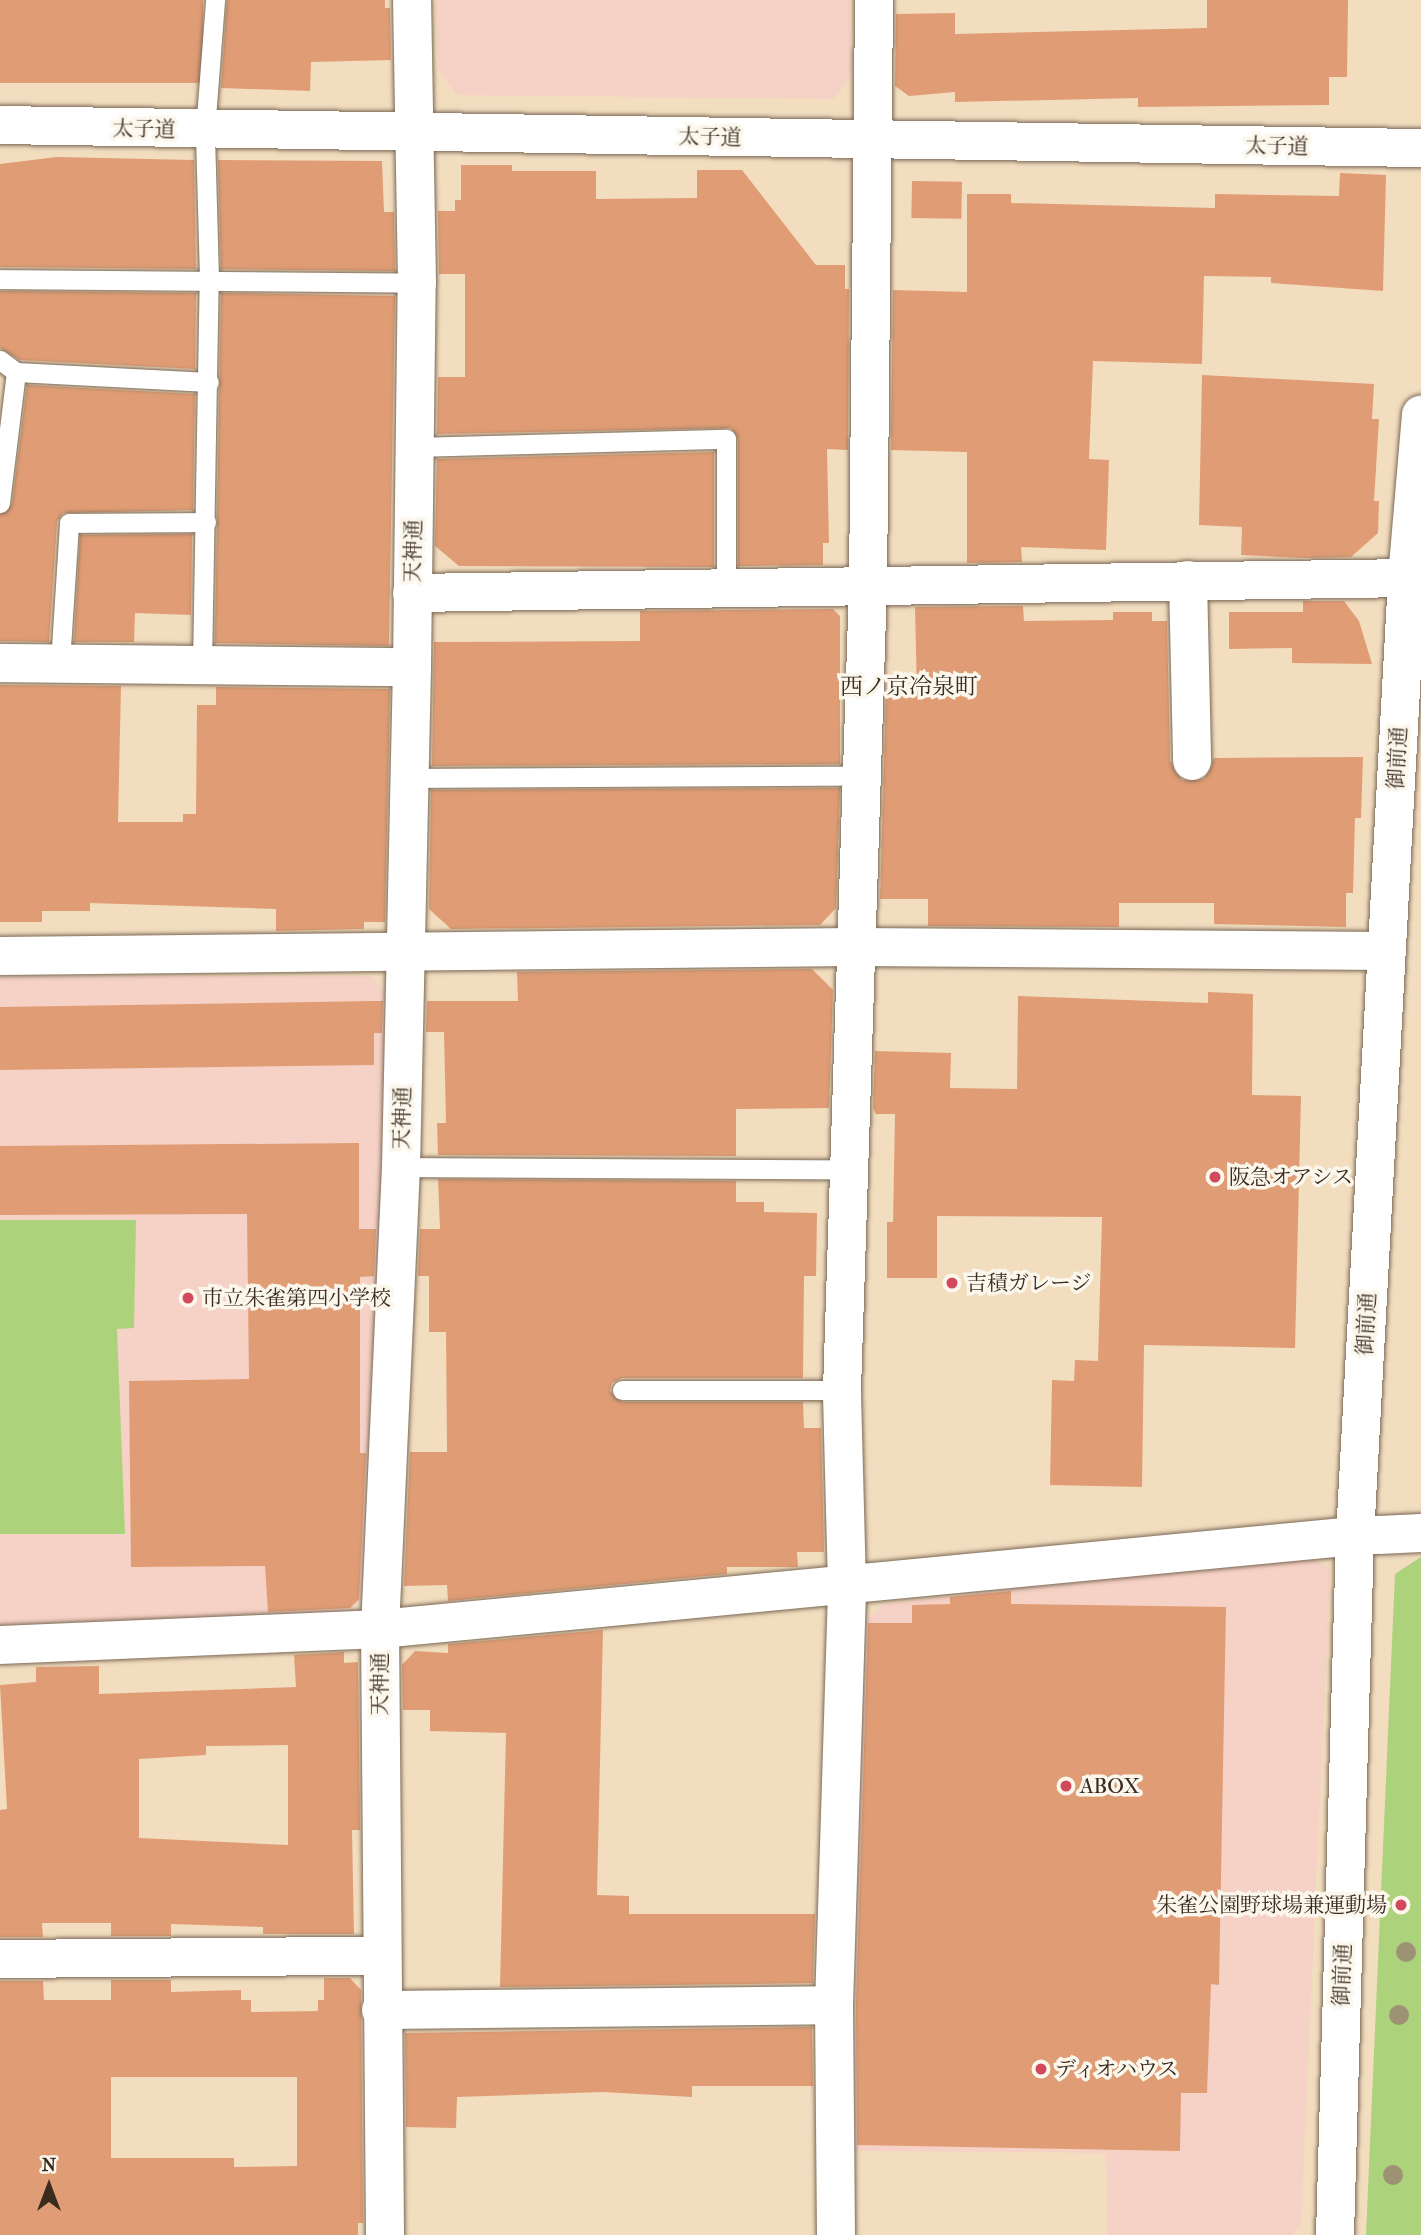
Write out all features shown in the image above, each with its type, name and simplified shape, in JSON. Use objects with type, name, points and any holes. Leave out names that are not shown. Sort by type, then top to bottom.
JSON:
[{"type":"street","name":"天神通","points":[[385,2235],[380,1956],[380,1629],[401,1167],[412,667],[417,283],[412,132],[412,0]]},
{"type":"street","points":[[836,2235],[834,2005],[847,1586],[842,1390],[854,947],[868,583],[874,0]]},
{"type":"street","name":"太子道","points":[[0,125],[205,131],[1421,148]]},
{"type":"street","name":"御前通","points":[[1335,2235],[1354,1536],[1386,951],[1411,677],[1407,578],[1421,415]]},
{"type":"street","points":[[412,593],[868,583],[1407,578]]},
{"type":"street","points":[[1188,580],[1192,761]]},
{"type":"street","points":[[0,663],[412,667]]},
{"type":"street","points":[[0,956],[854,947],[1386,951]]},
{"type":"street","points":[[0,1645],[380,1629],[1354,1536],[1421,1533]]},
{"type":"street","points":[[0,1959],[380,1956]]},
{"type":"street","points":[[381,2010],[834,2005]]},
{"type":"lane","points":[[202,665],[209,382],[205,131],[215,0]]},
{"type":"lane","points":[[0,279],[209,278],[417,283]]},
{"type":"lane","points":[[0,360],[16,372],[209,382]]},
{"type":"lane","points":[[0,503],[16,372]]},
{"type":"lane","points":[[414,447],[726,439],[726,586]]},
{"type":"lane","points":[[60,663],[69,523],[206,522]]},
{"type":"lane","points":[[409,778],[861,776]]},
{"type":"lane","points":[[401,1167],[847,1169]]},
{"type":"lane","points":[[622,1390],[842,1390]]},
{"type":"shaded area","points":[[436,0],[850,0],[851,76],[834,99],[457,95],[438,69]]},
{"type":"shaded area","name":"市立朱雀第四小学校","points":[[370,976],[391,999],[363,1598],[337,1622],[0,1626],[0,977]]},
{"type":"shaded area","points":[[1306,1553],[1330,1569],[1301,2224],[1292,2235],[1107,2235],[1106,2153],[853,2151],[861,1625],[884,1604]]},
{"type":"green space","points":[[0,1220],[136,1220],[134,1328],[117,1329],[125,1534],[0,1534]]},
{"type":"green space","name":"朱雀公園野球場兼運動場","points":[[1421,1557],[1421,2235],[1366,2235],[1395,1574]]},
{"type":"building","points":[[0,0],[203,0],[203,83],[0,83]]},
{"type":"building","points":[[227,0],[385,0],[385,8],[390,8],[391,60],[311,62],[310,91],[221,88]]},
{"type":"building","points":[[1207,0],[1348,0],[1347,77],[1329,77],[1329,105],[1138,107],[1138,98],[955,102],[955,92],[909,96],[895,86],[896,14],[955,13],[955,34],[1207,28]]},
{"type":"building","points":[[57,157],[194,160],[196,269],[0,267],[0,164]]},
{"type":"building","points":[[218,160],[382,161],[384,212],[394,212],[395,271],[221,269]]},
{"type":"building","points":[[461,165],[512,165],[512,171],[596,171],[596,199],[697,198],[697,170],[742,170],[816,265],[845,265],[845,289],[849,289],[848,450],[827,449],[829,543],[823,543],[823,565],[738,566],[738,439],[731,428],[437,434],[438,377],[465,377],[465,274],[439,274],[438,211],[455,211],[455,200],[461,200]]},
{"type":"building","points":[[1340,173],[1386,175],[1383,291],[1271,283],[1271,277],[1204,276],[1202,364],[1093,361],[1089,459],[1109,460],[1106,550],[1021,547],[1022,562],[967,563],[967,452],[891,450],[893,290],[967,292],[967,194],[1011,194],[1011,203],[1215,208],[1215,194],[1339,196]]},
{"type":"building","points":[[912,181],[962,182],[961,219],[911,218]]},
{"type":"building","points":[[0,291],[196,293],[195,369],[20,360],[0,348]]},
{"type":"building","points":[[221,293],[395,296],[389,646],[215,643]]},
{"type":"building","points":[[1202,375],[1374,384],[1372,419],[1379,419],[1374,501],[1379,501],[1378,533],[1351,557],[1304,558],[1241,555],[1242,527],[1199,525]]},
{"type":"building","points":[[27,385],[195,394],[193,510],[63,513],[57,522],[49,642],[0,641],[0,515],[12,504]]},
{"type":"building","points":[[714,452],[714,567],[459,566],[435,546],[437,459]]},
{"type":"building","points":[[192,534],[191,615],[135,613],[134,642],[74,642],[80,535]]},
{"type":"building","points":[[1303,601],[1344,601],[1359,621],[1372,664],[1292,663],[1292,648],[1229,649],[1229,612],[1303,612]]},
{"type":"building","points":[[1023,606],[1024,621],[1113,620],[1113,612],[1152,612],[1152,621],[1167,621],[1170,761],[1182,780],[1204,779],[1214,758],[1363,757],[1361,818],[1355,818],[1353,893],[1346,893],[1346,927],[1214,924],[1214,903],[1119,903],[1119,927],[928,926],[928,899],[880,899],[886,696],[917,696],[915,607]]},
{"type":"building","points":[[833,609],[840,616],[840,764],[432,766],[434,642],[640,641],[640,611]]},
{"type":"building","points":[[0,685],[121,686],[118,822],[183,822],[183,814],[196,814],[197,705],[216,705],[216,687],[390,689],[385,922],[364,922],[364,929],[276,931],[276,909],[90,903],[90,911],[42,911],[42,922],[0,922]]},
{"type":"building","points":[[840,788],[836,908],[820,925],[451,929],[429,909],[431,790]]},
{"type":"building","points":[[812,969],[833,990],[829,1108],[736,1109],[736,1156],[438,1155],[437,1123],[446,1123],[444,1032],[426,1032],[427,1001],[518,1001],[517,972]]},
{"type":"building","points":[[1208,992],[1253,994],[1252,1095],[1301,1096],[1295,1348],[1144,1345],[1142,1487],[1050,1485],[1052,1380],[1074,1381],[1075,1360],[1098,1361],[1102,1217],[937,1216],[937,1278],[887,1278],[887,1222],[893,1222],[895,1114],[876,1114],[873,1108],[875,1051],[951,1053],[950,1088],[1017,1089],[1018,996],[1208,1003]]},
{"type":"building","points":[[383,1001],[382,1033],[374,1033],[374,1065],[0,1070],[0,1007]]},
{"type":"building","points":[[359,1143],[359,1229],[376,1229],[374,1276],[360,1277],[360,1453],[366,1453],[359,1599],[350,1608],[268,1612],[265,1566],[131,1567],[129,1381],[249,1379],[247,1214],[0,1215],[0,1146]]},
{"type":"building","points":[[438,1179],[736,1181],[736,1202],[764,1202],[764,1212],[817,1213],[816,1276],[804,1276],[803,1378],[622,1378],[612,1383],[610,1391],[622,1402],[803,1402],[804,1428],[821,1428],[824,1552],[797,1552],[798,1567],[727,1567],[727,1574],[448,1601],[447,1585],[404,1586],[410,1452],[447,1452],[446,1332],[429,1332],[429,1276],[418,1276],[420,1229],[440,1229]]},
{"type":"building","name":"ABOX","points":[[1011,1591],[1011,1604],[1226,1607],[1219,1985],[1211,1984],[1207,2093],[1181,2093],[1180,2151],[857,2145],[856,2005],[868,1623],[912,1623],[912,1605],[950,1604],[950,1597]]},
{"type":"building","points":[[603,1630],[597,1895],[629,1896],[629,1914],[815,1914],[813,1983],[500,1987],[506,1733],[430,1731],[430,1710],[403,1710],[402,1665],[415,1651],[448,1653],[448,1644]]},
{"type":"building","points":[[344,1652],[344,1663],[358,1662],[360,1830],[352,1830],[354,1934],[263,1934],[263,1927],[171,1924],[171,1936],[111,1936],[111,1923],[42,1923],[43,1937],[0,1937],[0,1810],[7,1809],[0,1685],[36,1682],[36,1667],[99,1666],[99,1694],[296,1687],[294,1655]],"holes":[[[288,1745],[288,1845],[139,1838],[139,1759],[206,1755],[206,1746]]]},
{"type":"building","points":[[324,1978],[350,1978],[361,1990],[363,2223],[358,2223],[358,2235],[0,2235],[0,1981],[43,1981],[44,2000],[111,2000],[111,1980],[171,1980],[171,1992],[241,1990],[241,2000],[251,2000],[251,2012],[318,2011],[318,2000],[324,2000]],"holes":[[[111,2077],[297,2077],[297,2166],[234,2167],[234,2158],[111,2158]]]},
{"type":"building","points":[[812,2027],[813,2086],[692,2086],[692,2097],[603,2092],[457,2097],[456,2128],[406,2127],[405,2033]]},
{"type":"place","name":"阪急オアシス","points":[[1215,1177]]},
{"type":"place","name":"吉積ガレージ","points":[[952,1283]]},
{"type":"place","name":"市立朱雀第四小学校","points":[[188,1298]]},
{"type":"place","name":"ABOX","points":[[1066,1786]]},
{"type":"place","name":"朱雀公園野球場兼運動場","points":[[1401,1905]]},
{"type":"place","name":"ディオハウス","points":[[1041,2069]]},
{"type":"district","name":"西ノ京冷泉町","points":[[909,687]]}]
